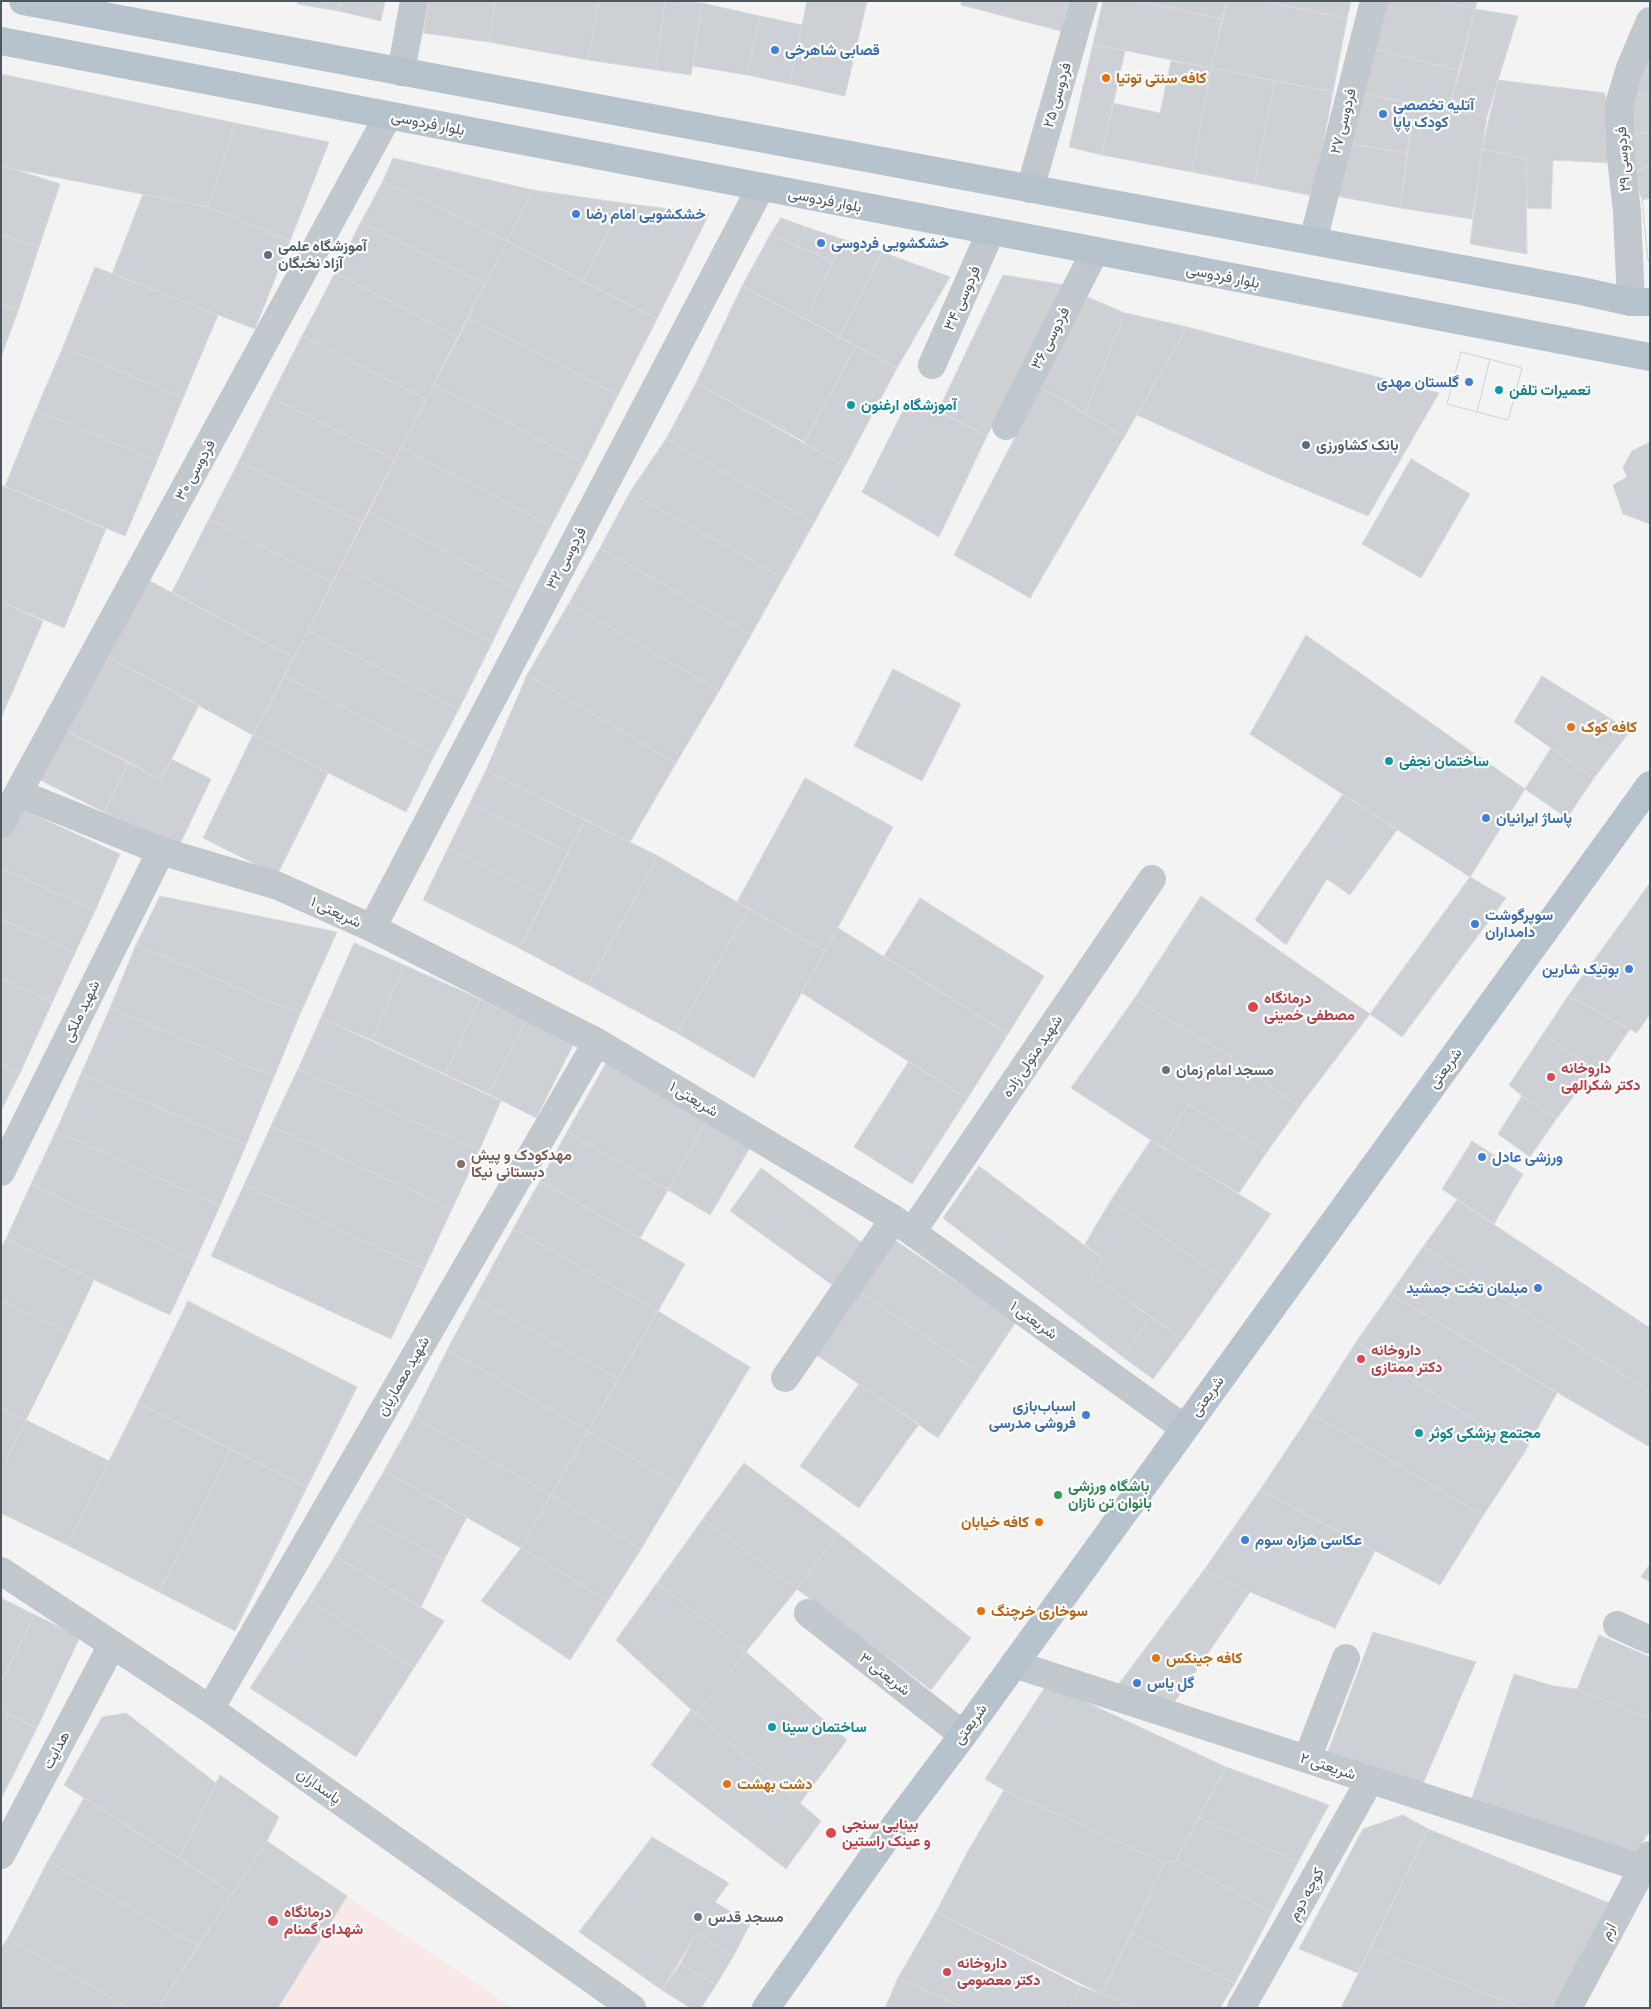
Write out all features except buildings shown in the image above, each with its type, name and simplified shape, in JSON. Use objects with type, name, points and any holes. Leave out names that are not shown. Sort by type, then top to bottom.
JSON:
[{"type":"main road","points":[[24,1],[87,7],[401,72],[1641,302]]},
{"type":"main road","name":"بلوار فردوسی","points":[[1,41],[1650,357]]},
{"type":"main road","name":"شریعتی","points":[[766,2008],[894,1827],[963,1735],[1650,785]]},
{"type":"street","points":[[401,72],[414,1]]},
{"type":"street","name":"فردوسی ۲۵","points":[[1030,189],[1084,1]]},
{"type":"street","name":"فردوسی ۲۷","points":[[1312,242],[1374,1]]},
{"type":"street","name":"فردوسی ۲۹","points":[[1641,302],[1621,158],[1620,104],[1630,68],[1650,21]]},
{"type":"street","name":"فردوسی ۳۰","points":[[1,824],[388,116]]},
{"type":"street","name":"فردوسی ۳۲","points":[[372,928],[761,187]]},
{"type":"street","name":"فردوسی ۳۴","points":[[932,366],[991,231]]},
{"type":"street","name":"فردوسی ۳۶","points":[[1006,426],[1094,251]]},
{"type":"street","name":"شریعتی ۱","points":[[18,793],[161,850],[278,886],[372,928],[597,1042],[903,1226],[1184,1428]]},
{"type":"street","name":"شهید ملکی","points":[[1,1172],[161,850]]},
{"type":"street","name":"شهید متولی زاده","points":[[785,1378],[903,1226],[1152,879]]},
{"type":"street","name":"شهید معماریان","points":[[210,1709],[597,1042]]},
{"type":"street","name":"پاسداران","points":[[1,1572],[210,1709],[632,2008]]},
{"type":"street","name":"شریعتی ۳","points":[[808,1613],[963,1735]]},
{"type":"street","points":[[1617,1625],[1650,1640]]},
{"type":"street","name":"هدایت","points":[[1,1855],[112,1644]]},
{"type":"street","points":[[1307,1760],[1346,1658]]},
{"type":"street","name":"شریعتی ۲","points":[[1014,1664],[1370,1780],[1646,1862]]},
{"type":"street","name":"کوچه دوم","points":[[1241,2008],[1370,1780]]},
{"type":"street","name":"ارم","points":[[1568,2008],[1646,1862]]},
{"type":"shaded area","points":[[347,1896],[512,2008],[278,2008]]},
{"type":"place","name":"قصابی شاهرخی","points":[[775,50]]},
{"type":"place","name":"کافه سنتی توتیا","points":[[1106,78]]},
{"type":"place","name":"آتلیه تخصصی کودک پاپا","points":[[1383,114]]},
{"type":"place","name":"خشکشویی امام رضا","points":[[576,214]]},
{"type":"place","name":"خشکشویی فردوسی","points":[[821,243]]},
{"type":"place","name":"آموزشگاه علمی آزاد نخبگان","points":[[268,255]]},
{"type":"place","name":"گلستان مهدی","points":[[1469,382]]},
{"type":"place","name":"تعمیرات تلفن","points":[[1499,390]]},
{"type":"place","name":"آموزشگاه ارغنون","points":[[851,405]]},
{"type":"place","name":"بانک کشاورزی","points":[[1306,445]]},
{"type":"place","name":"کافه کوک","points":[[1571,727]]},
{"type":"place","name":"ساختمان نجفی","points":[[1389,761]]},
{"type":"place","name":"پاساژ ایرانیان","points":[[1486,818]]},
{"type":"place","name":"سوپرگوشت دامداران","points":[[1475,924]]},
{"type":"place","name":"بوتیک شارین","points":[[1629,969]]},
{"type":"place","name":"درمانگاه مصطفی خمینی","points":[[1253,1007]]},
{"type":"place","name":"مسجد امام زمان","points":[[1166,1070]]},
{"type":"place","name":"داروخانه دکتر شکرالهی","points":[[1551,1077]]},
{"type":"place","name":"ورزشی عادل","points":[[1482,1157]]},
{"type":"place","name":"مهدکودک و پیش دبستانی نیکا","points":[[461,1164]]},
{"type":"place","name":"مبلمان تخت جمشید","points":[[1538,1288]]},
{"type":"place","name":"داروخانه دکتر ممتازی","points":[[1361,1359]]},
{"type":"place","name":"اسباب‌بازی فروشی مدرسی","points":[[1086,1415]]},
{"type":"place","name":"مجتمع پزشکی کوثر","points":[[1419,1433]]},
{"type":"place","name":"باشگاه ورزشی بانوان تن نازان","points":[[1058,1495]]},
{"type":"place","name":"کافه خیابان","points":[[1039,1522]]},
{"type":"place","name":"عکاسی هزاره سوم","points":[[1245,1540]]},
{"type":"place","name":"سوخاری خرچنگ","points":[[981,1611]]},
{"type":"place","name":"کافه جینکس","points":[[1156,1658]]},
{"type":"place","name":"گل یاس","points":[[1137,1683]]},
{"type":"place","name":"ساختمان سینا","points":[[772,1727]]},
{"type":"place","name":"دشت بهشت","points":[[727,1784]]},
{"type":"place","name":"بینایی سنجی و عینک راستین","points":[[831,1833]]},
{"type":"place","name":"مسجد قدس","points":[[698,1917]]},
{"type":"place","name":"درمانگاه شهدای گمنام","points":[[273,1921]]},
{"type":"place","name":"داروخانه دکتر معصومی","points":[[947,1972]]}]
